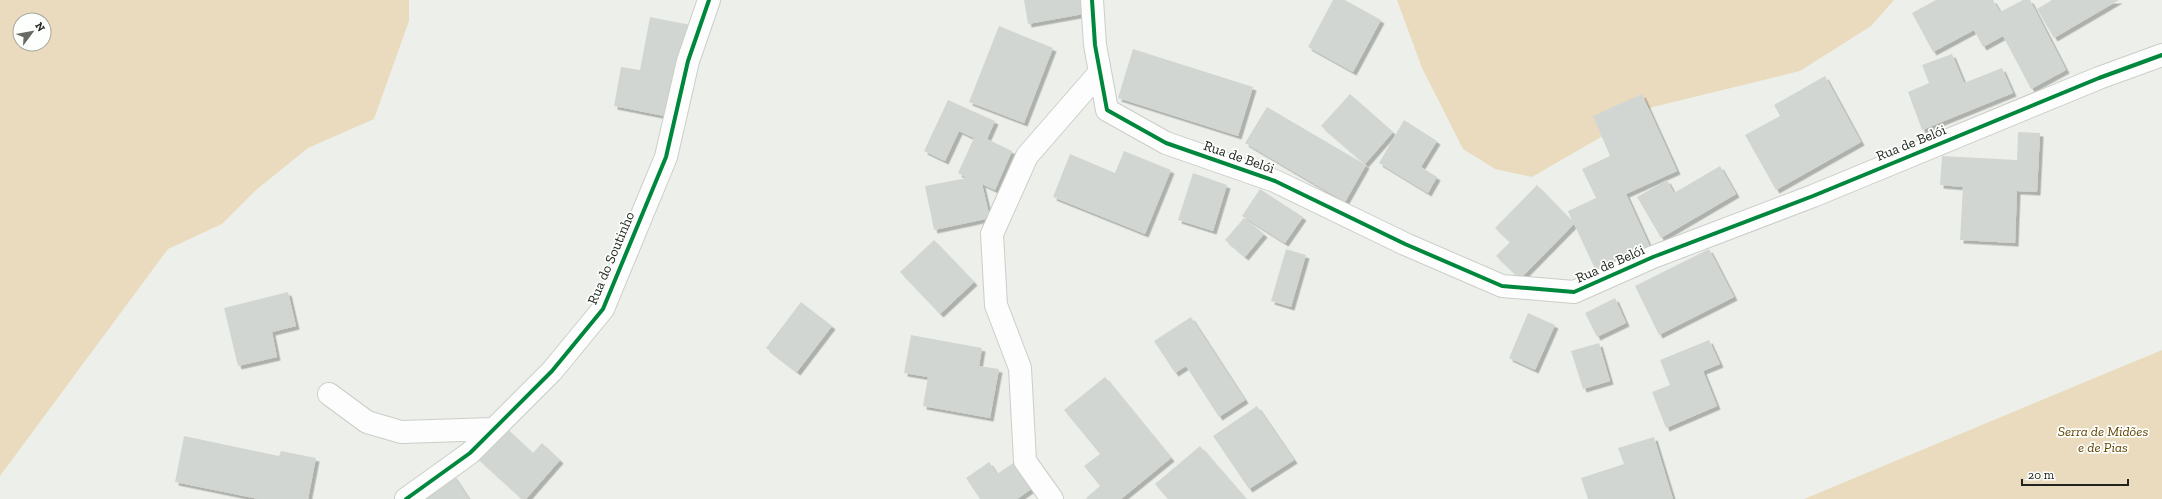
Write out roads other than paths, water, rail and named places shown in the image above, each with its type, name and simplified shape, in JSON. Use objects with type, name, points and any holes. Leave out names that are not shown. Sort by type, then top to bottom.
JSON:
[{"type":"street","name":"Rua do Soutinho","points":[[406,499],[470,454],[552,371],[603,309],[666,156],[688,61],[709,0]]},
{"type":"street","name":"Rua de Belói","points":[[1092,0],[1095,45],[1106,110],[1166,143],[1275,181],[1404,244],[1502,286],[1574,292],[1653,256],[1812,196],[2099,78],[2162,55]]},
{"type":"street","points":[[1052,499],[1025,461],[1020,368],[996,305],[992,234],[1027,156],[1100,72]]},
{"type":"street","points":[[329,394],[367,422],[401,432],[494,429]]},
{"type":"park label","name":"Serra de Midões e de Pias","points":[[2103,440]]}]
